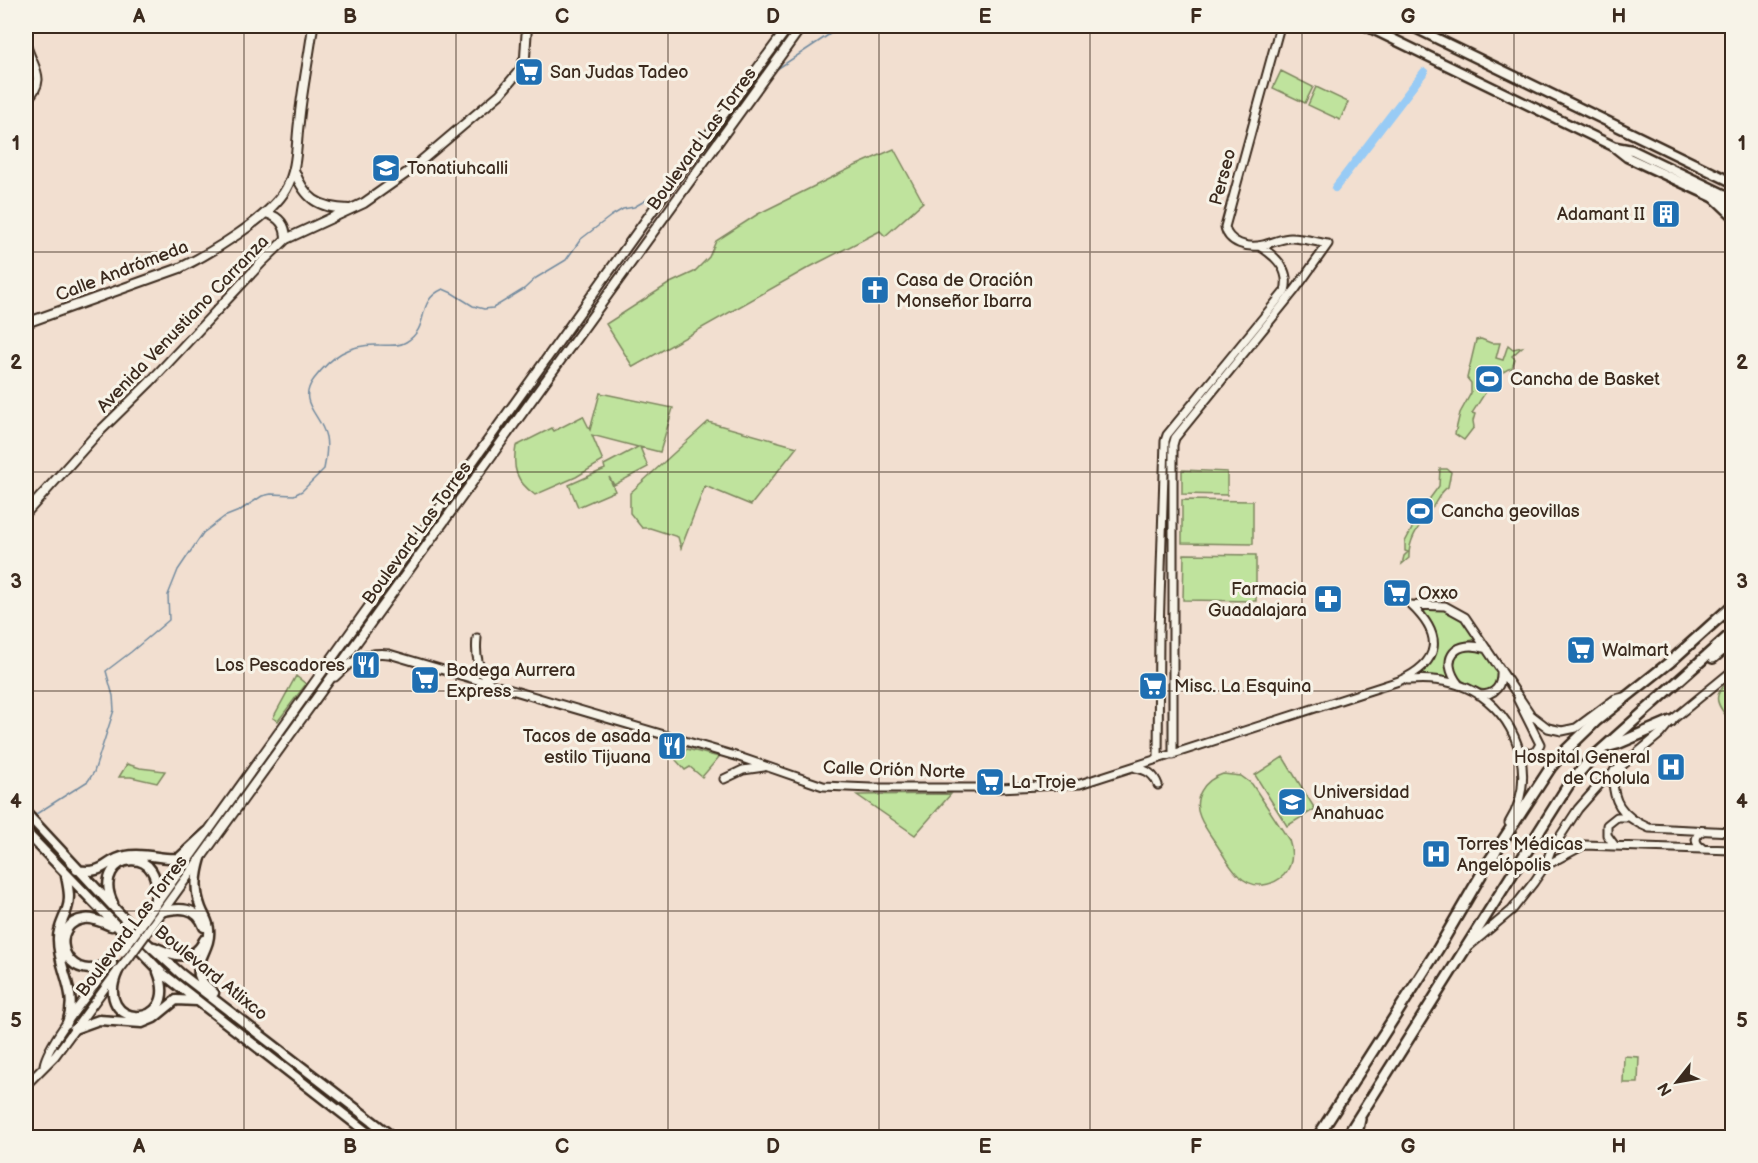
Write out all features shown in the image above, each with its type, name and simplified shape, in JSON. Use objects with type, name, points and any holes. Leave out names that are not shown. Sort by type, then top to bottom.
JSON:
[{"type":"highway","points":[[1713,196],[1732,214]]},
{"type":"highway","points":[[1670,662],[1686,641],[1732,600]]},
{"type":"highway","points":[[1317,1137],[1551,767],[1596,721],[1670,662],[1732,606]]},
{"type":"highway","points":[[1346,1137],[1554,805],[1578,773],[1732,633]]},
{"type":"highway","points":[[1687,673],[1707,663],[1732,642]]},
{"type":"highway","points":[[1603,748],[1671,721]]},
{"type":"highway","points":[[1311,1137],[1339,1096],[1351,1084]]},
{"type":"highway","points":[[1356,1137],[1360,1116]]},
{"type":"main road","points":[[26,98],[36,90],[38,77],[37,70],[29,64],[26,43],[27,26]]},
{"type":"main road","name":"Calle Andrómeda","points":[[27,321],[180,268],[197,260],[267,213],[285,191],[294,170],[298,123],[313,26]]},
{"type":"main road","name":"Avenida Venustiano Carranza","points":[[26,513],[95,436],[165,367],[286,239],[364,203],[408,172],[500,94],[520,70],[526,51],[527,26]]},
{"type":"main road","name":"Boulevard Las Torres","points":[[118,971],[148,931],[157,910],[207,832],[653,211],[789,26]]},
{"type":"main road","name":"Boulevard Las Torres","points":[[112,963],[141,925],[157,910],[201,858],[802,26]]},
{"type":"main road","points":[[1366,26],[1613,146],[1627,157],[1732,206]]},
{"type":"main road","points":[[1411,26],[1732,182]]},
{"type":"main road","points":[[1628,131],[1647,135],[1732,176]]},
{"type":"main road","points":[[1613,146],[1632,150],[1732,198]]},
{"type":"main road","points":[[294,170],[299,183],[313,200],[324,206],[350,209]]},
{"type":"main road","points":[[267,213],[279,219],[284,225],[286,239]]},
{"type":"main road","name":"Boulevard Atlixco","points":[[26,814],[147,943],[181,974],[394,1137]]},
{"type":"main road","name":"Boulevard Atlixco","points":[[26,832],[156,969],[374,1137]]},
{"type":"main road","points":[[77,870],[97,871],[118,858],[128,855],[179,858],[207,832]]},
{"type":"main road","points":[[201,858],[196,878],[197,895],[210,930],[207,945],[199,962],[201,982],[335,1085],[339,1094]]},
{"type":"main road","points":[[117,911],[107,883],[114,868],[128,861],[143,863],[154,874],[157,888],[157,910],[184,908],[195,913],[203,922],[205,929],[203,943],[199,950],[192,954],[181,957],[147,943]]},
{"type":"main road","points":[[66,875],[69,900],[57,942],[72,998],[71,1026],[99,1020],[142,1023],[154,1018],[177,1000],[197,1001]]},
{"type":"main road","points":[[112,963],[94,969],[79,967],[66,957],[63,941],[70,926],[84,919],[92,919],[115,927]]},
{"type":"main road","points":[[118,971],[112,988],[114,1000],[124,1013],[140,1016],[154,1010],[161,1002],[163,987],[156,969]]},
{"type":"street","name":"Perseo","points":[[1173,522],[1173,445],[1175,438],[1288,299],[1328,244],[1289,238],[1259,246],[1235,243],[1229,238],[1225,226],[1280,26]]},
{"type":"street","points":[[1158,759],[1162,522],[1164,453],[1167,435],[1285,291],[1287,284],[1282,265],[1272,254],[1259,246]]},
{"type":"street","points":[[1162,522],[1173,522],[1173,755]]},
{"type":"street","points":[[1419,604],[1422,615]]},
{"type":"street","points":[[1424,679],[1421,676],[1422,669],[1433,650],[1431,629],[1422,615],[1411,605],[1419,604],[1438,605],[1460,613],[1468,621],[1537,721],[1553,730],[1562,731],[1580,726],[1615,699],[1626,697]]},
{"type":"street","points":[[477,638],[477,662],[490,683]]},
{"type":"street","points":[[1487,649],[1471,644],[1462,646],[1452,654],[1451,672],[1460,686],[1479,695],[1505,721],[1519,748],[1523,768],[1522,790],[1505,837]]},
{"type":"street","name":"Calle Orión Norte","points":[[328,683],[356,658],[377,652],[490,683],[823,786],[999,788],[1080,784],[1399,681],[1422,669]]},
{"type":"street","points":[[1479,695],[1489,694],[1496,690],[1500,684],[1501,669]]},
{"type":"street","points":[[1466,948],[1512,910],[1545,866],[1551,850],[1578,808],[1614,771],[1660,734],[1671,721],[1732,670]]},
{"type":"street","name":"Calle Orión Norte","points":[[1399,681],[1424,679],[1460,686]]},
{"type":"street","points":[[1515,691],[1521,709],[1540,744],[1536,751],[1530,754],[1526,754],[1519,748]]},
{"type":"street","points":[[724,779],[743,770],[766,767]]},
{"type":"street","points":[[1133,767],[1149,772],[1158,785]]},
{"type":"street","points":[[1614,771],[1612,785],[1619,807],[1629,817],[1649,828],[1732,831]]},
{"type":"street","points":[[1615,846],[1607,836],[1607,825],[1617,817],[1629,817]]},
{"type":"street","points":[[1702,848],[1698,846],[1696,840],[1697,835],[1703,831]]},
{"type":"street","points":[[1545,866],[1584,845],[1732,850]]},
{"type":"street","name":"Boulevard Las Torres","points":[[26,1085],[52,1054],[112,963]]},
{"type":"street","name":"Boulevard Las Torres","points":[[71,1026],[118,971]]},
{"type":"green space","points":[[1281,71],[1313,87],[1305,103],[1273,88]]},
{"type":"green space","points":[[1316,87],[1348,102],[1340,120],[1308,105]]},
{"type":"green space","points":[[894,149],[923,202],[885,236],[880,231],[808,268],[633,367],[606,324],[670,283],[694,272],[709,257],[716,241],[758,214]]},
{"type":"green space","points":[[1481,339],[1491,343],[1500,343],[1496,358],[1503,360],[1508,345],[1513,349],[1522,347],[1512,356],[1515,359],[1512,368],[1506,370],[1495,380],[1472,413],[1475,414],[1474,427],[1464,440],[1455,434],[1460,413],[1471,393],[1471,383],[1467,378],[1476,340]]},
{"type":"green space","points":[[600,393],[673,408],[660,452],[640,447],[648,467],[614,485],[609,477],[615,491],[578,507],[569,485],[605,469],[604,465],[638,447],[592,435],[603,461],[576,477],[535,495],[523,485],[517,474],[516,446],[552,428],[554,431],[583,416],[590,430]]},
{"type":"green space","points":[[708,422],[797,447],[751,505],[705,486],[681,548],[678,537],[650,528],[642,528],[630,513],[630,493]]},
{"type":"green space","points":[[1440,469],[1447,469],[1451,472],[1448,487],[1441,493],[1416,530],[1409,550],[1409,558],[1402,564],[1408,552],[1405,551],[1405,542],[1417,519],[1412,514],[1422,502],[1425,505],[1439,486]]},
{"type":"green space","points":[[1182,470],[1227,472],[1227,495],[1182,494]]},
{"type":"green space","points":[[1182,500],[1253,501],[1253,544],[1182,543]]},
{"type":"green space","points":[[1184,554],[1256,555],[1256,601],[1183,600]]},
{"type":"green space","points":[[1426,607],[1444,609],[1456,615],[1466,624],[1476,639],[1461,643],[1451,649],[1447,659],[1449,681],[1427,677],[1422,673],[1434,643],[1432,630],[1424,614]]},
{"type":"green space","points":[[1472,647],[1485,652],[1499,671],[1497,681],[1490,691],[1469,685],[1454,673],[1453,659],[1460,652]]},
{"type":"green space","points":[[296,676],[306,684],[278,721],[273,718]]},
{"type":"green space","points":[[1732,678],[1732,720],[1730,721],[1718,703],[1718,694]]},
{"type":"green space","points":[[687,749],[719,757],[702,777],[690,767],[685,770],[676,760]]},
{"type":"green space","points":[[1283,757],[1315,809],[1287,826],[1255,775]]},
{"type":"green space","points":[[127,764],[165,771],[157,783],[131,777],[119,777]]},
{"type":"green space","points":[[1223,774],[1241,776],[1252,784],[1289,840],[1291,863],[1284,875],[1274,882],[1255,885],[1241,878],[1230,866],[1202,821],[1198,810],[1201,791],[1210,781]]},
{"type":"green space","points":[[951,794],[915,835],[857,795]]},
{"type":"green space","points":[[1624,1056],[1639,1057],[1638,1083],[1623,1083]]},
{"type":"waterway","points":[[774,71],[842,26]]},
{"type":"waterway","points":[[893,26],[921,32],[931,26]]},
{"type":"waterway","points":[[1335,188],[1424,72]]},
{"type":"waterway","points":[[33,816],[88,781],[94,772],[114,710],[113,696],[106,671],[169,620],[168,595],[178,570],[203,533],[224,517],[239,511],[262,496],[294,495],[302,491],[324,469],[326,437],[311,408],[308,395],[309,387],[327,364],[350,349],[368,345],[403,344],[419,329],[425,307],[434,294],[443,289],[473,306],[484,309],[493,308],[566,260],[581,239],[611,216],[623,209],[634,207],[664,190]]},
{"type":"place","name":"San Judas Tadeo","points":[[529,72]]},
{"type":"place","name":"Tonatiuhcalli","points":[[386,168]]},
{"type":"place","name":"Adamant II","points":[[1666,214]]},
{"type":"place","name":"Casa de Oración Monseñor Ibarra","points":[[875,290]]},
{"type":"place","name":"Cancha de Basket","points":[[1489,379]]},
{"type":"place","name":"Cancha geovillas","points":[[1420,511]]},
{"type":"place","name":"Oxxo","points":[[1397,593]]},
{"type":"place","name":"Farmacia Guadalajara","points":[[1328,599]]},
{"type":"place","name":"Walmart","points":[[1581,650]]},
{"type":"place","name":"Los Pescadores","points":[[366,665]]},
{"type":"place","name":"Bodega Aurrera Express","points":[[425,680]]},
{"type":"place","name":"Misc. La Esquina","points":[[1153,686]]},
{"type":"place","name":"Tacos de asada estilo Tijuana","points":[[672,746]]},
{"type":"place","name":"Hospital General de Cholula","points":[[1671,767]]},
{"type":"place","name":"La Troje","points":[[990,782]]},
{"type":"place","name":"Universidad Anahuac","points":[[1292,802]]},
{"type":"place","name":"Torres Médicas Angelópolis","points":[[1436,854]]}]
